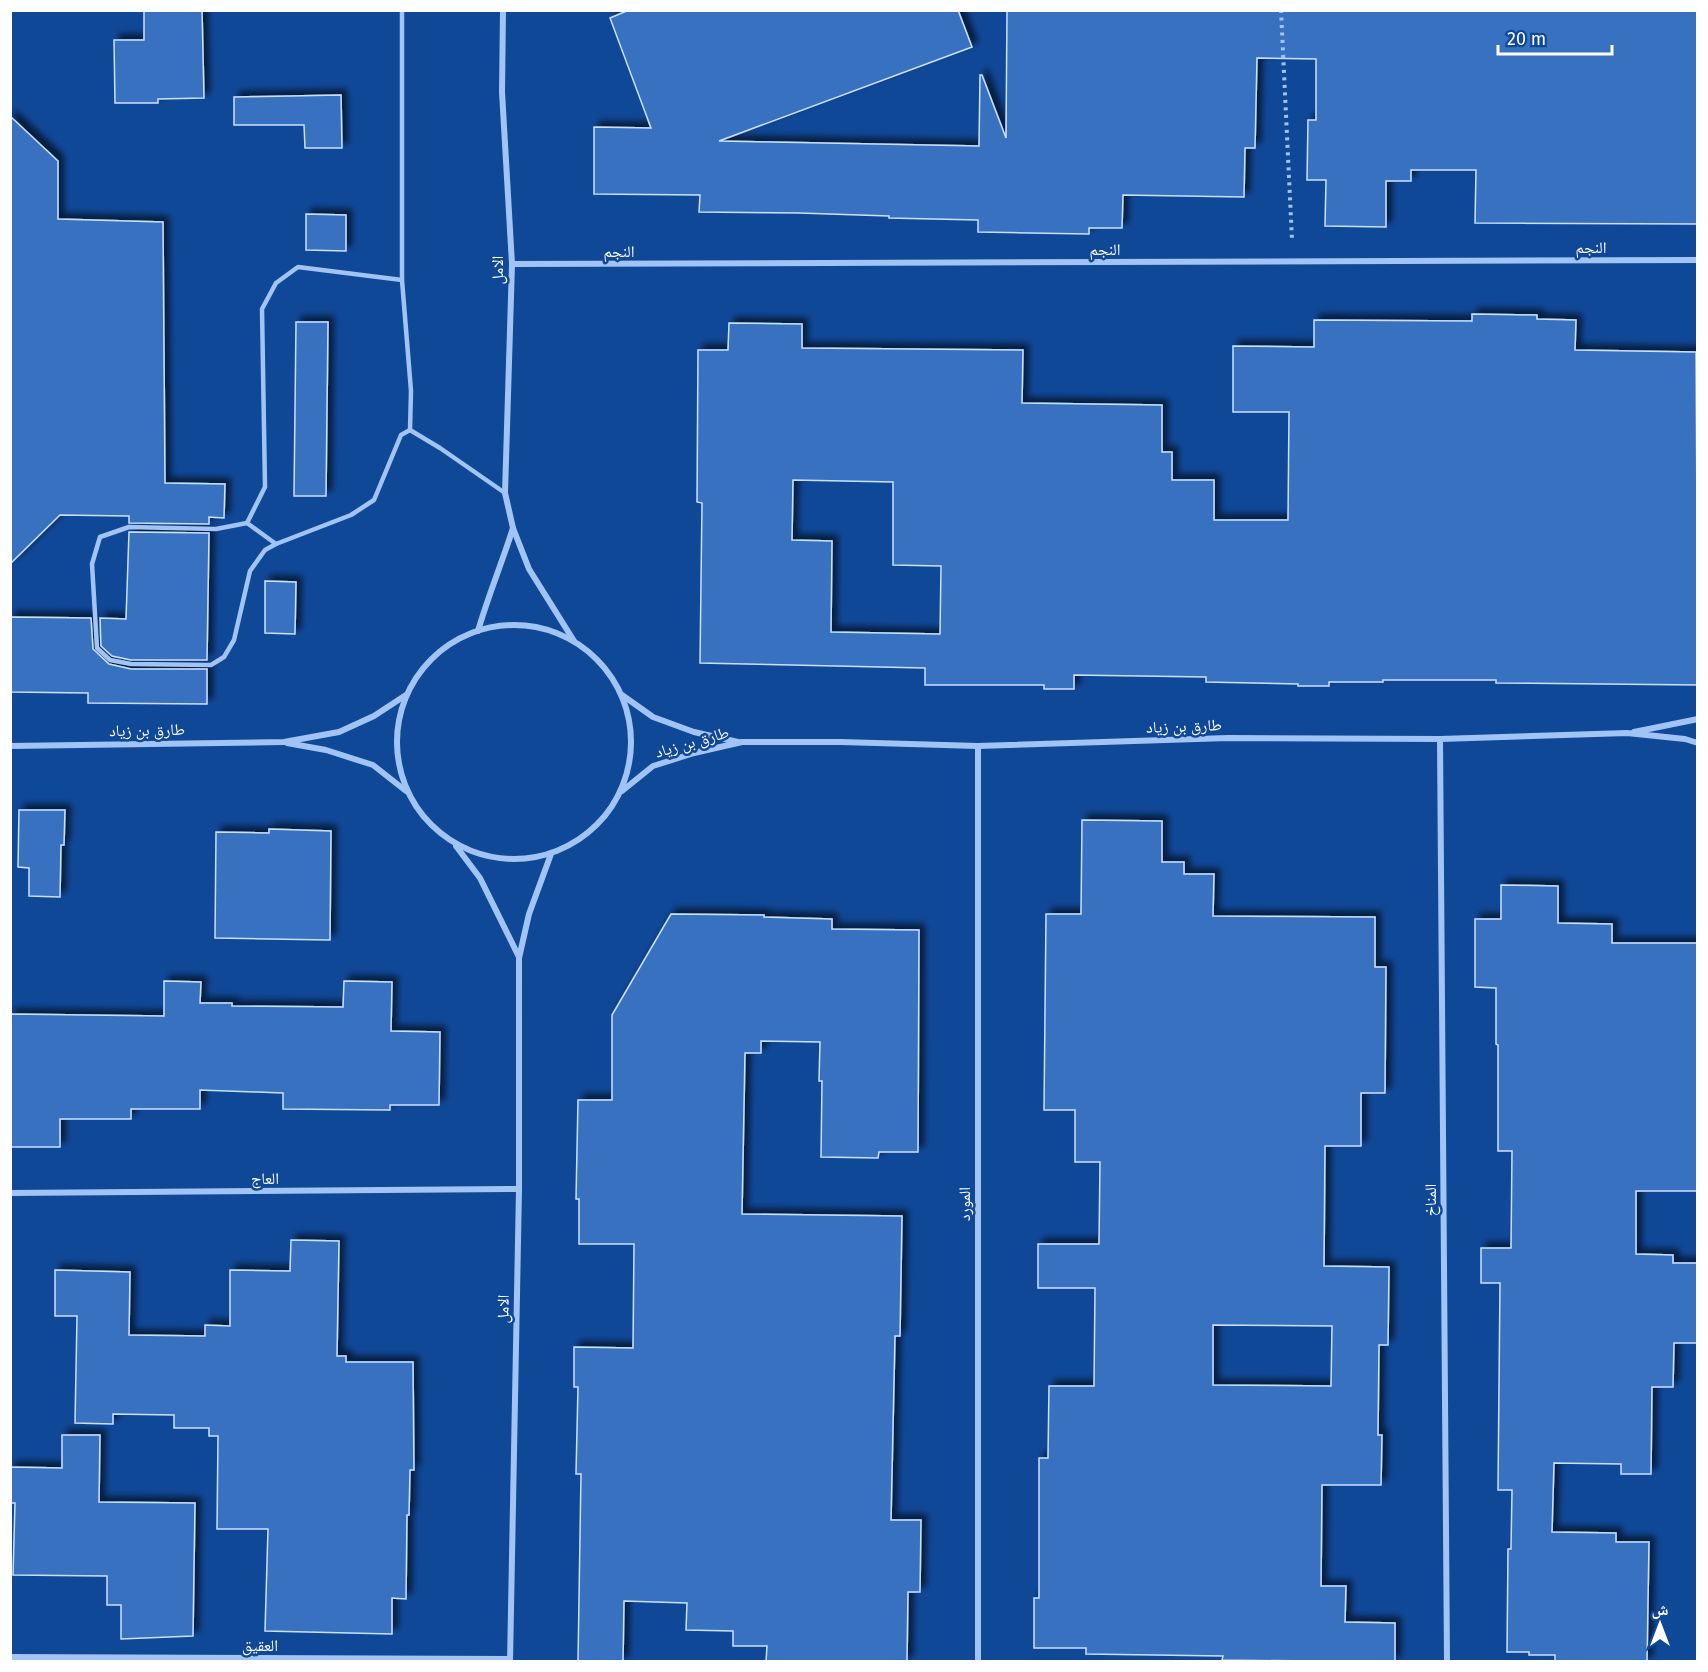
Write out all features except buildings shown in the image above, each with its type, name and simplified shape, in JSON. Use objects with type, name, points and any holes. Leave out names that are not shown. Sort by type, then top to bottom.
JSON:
[{"type":"street","name":"الامل","points":[[503,10],[502,93],[512,264],[506,493],[513,528],[529,569],[574,641]]},
{"type":"street","name":"النجم","points":[[512,264],[1698,260]]},
{"type":"street","name":"الامل","points":[[478,631],[513,528]]},
{"type":"street","points":[[497,626],[537,627],[574,641],[602,664],[622,695],[630,718],[633,742],[630,767],[622,791],[613,808],[586,836],[551,854],[531,858],[502,859],[473,853],[455,844],[435,830],[419,812],[406,791],[399,767],[396,742],[399,718],[406,695],[416,678],[442,649],[478,631],[497,626]]},
{"type":"street","name":"طارق بن زياد","points":[[10,746],[284,742],[339,732],[374,716],[406,695]]},
{"type":"street","name":"طارق بن زياد","points":[[622,695],[653,717],[694,732],[742,742],[978,746],[1228,738],[1440,739],[1627,733],[1685,739],[1698,743]]},
{"type":"street","name":"طارق بن زياد","points":[[1627,733],[1698,719]]},
{"type":"street","name":"المناخ","points":[[1440,739],[1447,1662]]},
{"type":"street","name":"طارق بن زياد","points":[[284,742],[326,750],[373,765],[406,791]]},
{"type":"street","name":"طارق بن زياد","points":[[622,791],[653,766],[694,753],[742,742]]},
{"type":"street","name":"المورد","points":[[978,746],[978,1662]]},
{"type":"street","name":"الامل","points":[[455,844],[480,878],[519,957]]},
{"type":"street","name":"الامل","points":[[510,1660],[519,1189],[519,957],[529,914],[551,854]]},
{"type":"street","name":"العاج","points":[[10,1193],[519,1189]]},
{"type":"street","name":"العقيق","points":[[10,1657],[510,1660]]},
{"type":"lane","points":[[402,10],[402,280],[411,391],[410,430]]},
{"type":"lane","points":[[247,523],[265,487],[262,309],[276,283],[298,267],[402,280]]},
{"type":"lane","points":[[410,430],[506,493]]},
{"type":"lane","points":[[276,544],[247,523],[216,529],[129,527],[100,537],[92,564],[97,648],[110,660],[131,664],[210,665],[224,657],[234,640],[250,571],[265,550],[351,515],[374,500],[401,435],[410,430]]},
{"type":"path","points":[[1281,10],[1293,262]]}]
